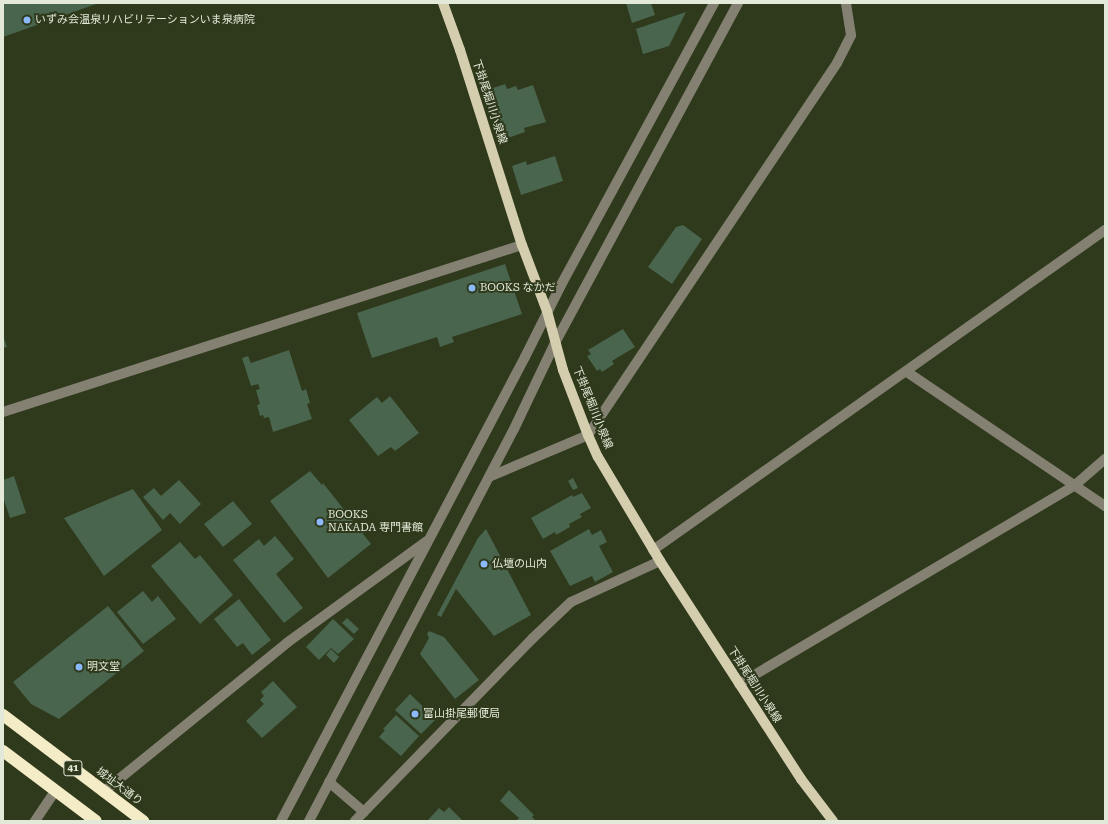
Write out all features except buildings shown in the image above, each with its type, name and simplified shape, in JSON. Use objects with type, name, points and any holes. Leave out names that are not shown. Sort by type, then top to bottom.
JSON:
[{"type":"highway","name":"城址大通り","points":[[3,715],[102,792],[143,821]]},
{"type":"highway","name":"41","points":[[3,751],[96,821]]},
{"type":"main road","name":"下掛尾堀川小泉線","points":[[443,3],[460,50],[522,245],[547,311],[555,343],[588,435],[598,457],[653,550],[739,684],[801,778],[833,821]]},
{"type":"street","points":[[281,821],[525,357],[547,311],[714,3]]},
{"type":"street","points":[[309,821],[514,429],[555,343],[738,3]]},
{"type":"street","points":[[489,477],[588,435],[838,63],[851,35],[846,3]]},
{"type":"street","points":[[653,550],[907,372],[1105,230]]},
{"type":"street","points":[[3,412],[522,245]]},
{"type":"street","points":[[907,372],[1105,506]]},
{"type":"street","points":[[739,684],[1074,486],[1105,458]]},
{"type":"street","points":[[102,792],[288,642],[429,539]]},
{"type":"street","points":[[355,821],[533,638],[571,602],[660,561]]},
{"type":"street","points":[[329,782],[364,812]]},
{"type":"street","points":[[35,821],[56,790]]},
{"type":"place","name":"いずみ会温泉リハビリテーションいま泉病院","points":[[27,20]]},
{"type":"place","name":"BOOKS なかだ","points":[[472,288]]},
{"type":"place","name":"BOOKS NAKADA 専門書館","points":[[320,522]]},
{"type":"place","name":"仏壇の山内","points":[[484,564]]},
{"type":"place","name":"明文堂","points":[[79,667]]},
{"type":"place","name":"富山掛尾郵便局","points":[[415,714]]}]
